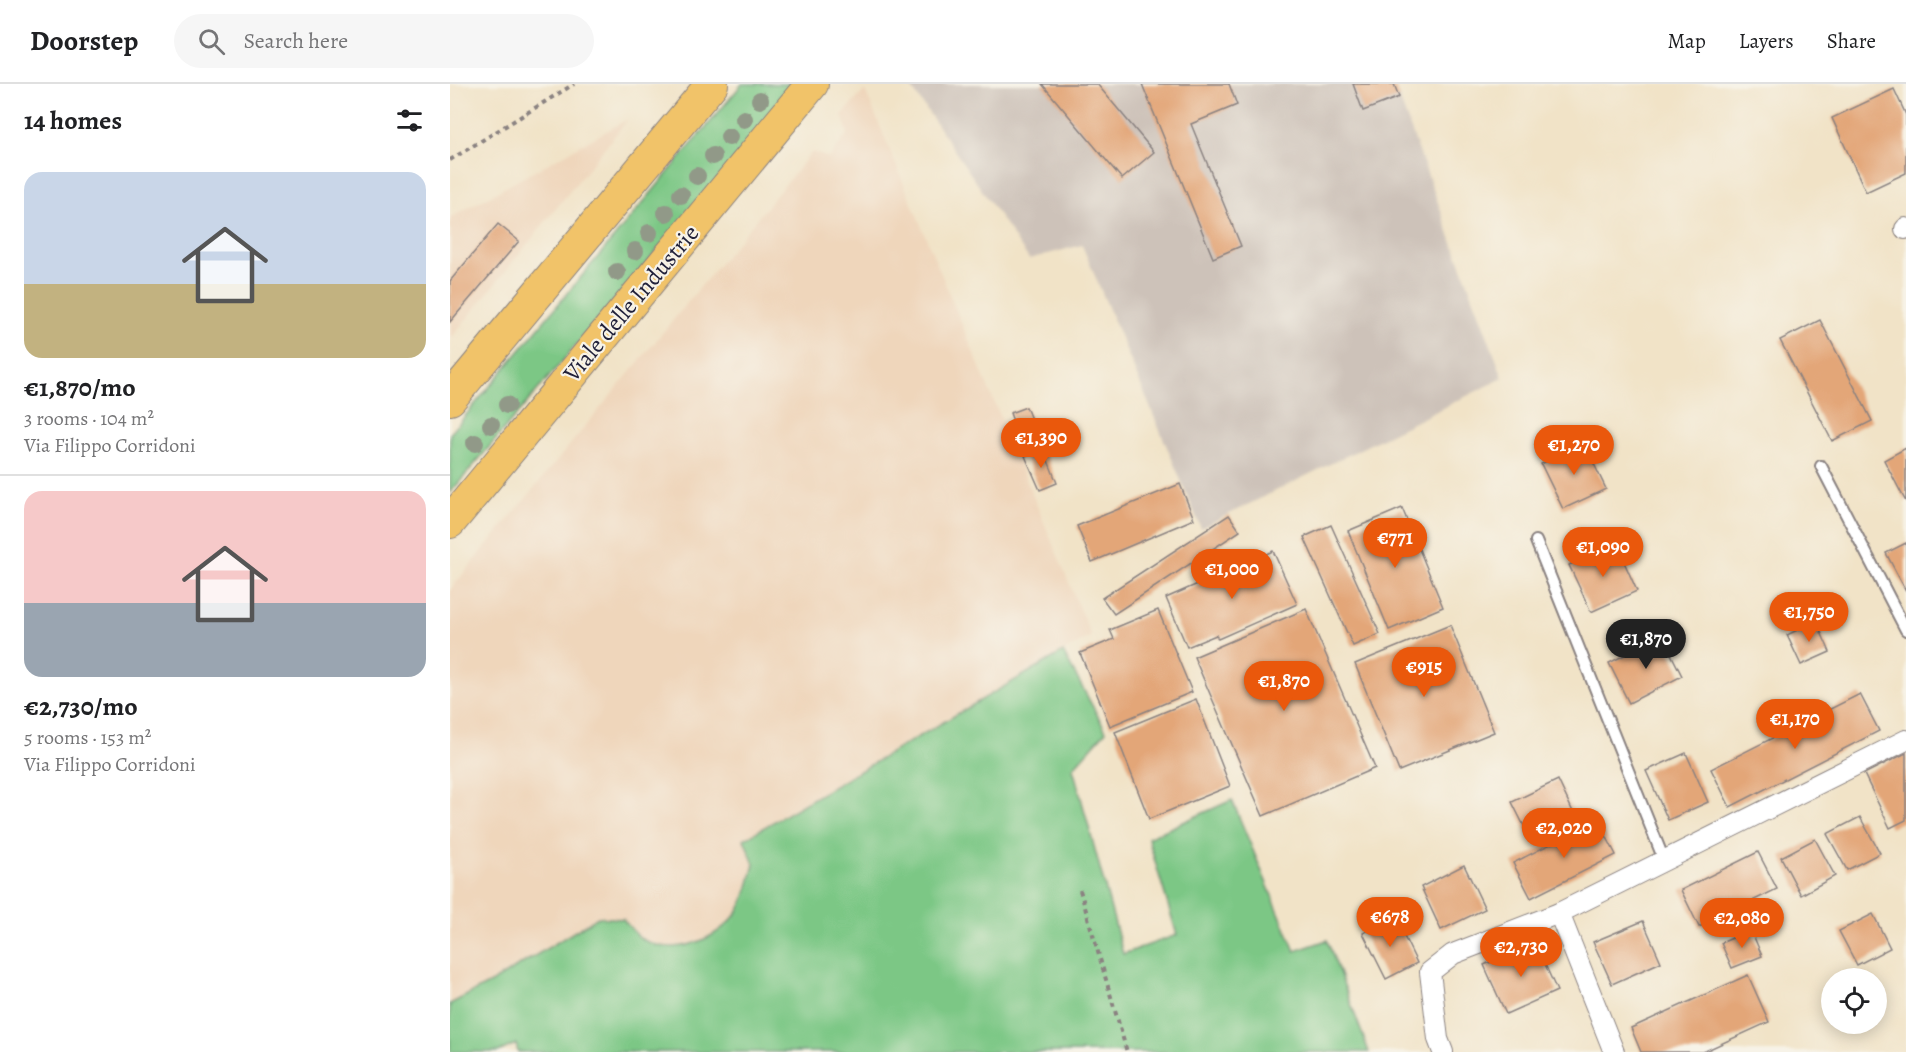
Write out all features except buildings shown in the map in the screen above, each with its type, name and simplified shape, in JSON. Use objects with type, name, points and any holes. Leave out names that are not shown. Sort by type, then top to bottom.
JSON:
[{"type":"main road","points":[[450,399],[712,84]]},
{"type":"main road","name":"Viale delle Industrie","points":[[450,522],[812,84]]},
{"type":"street","points":[[1443,1052],[1438,1039],[1430,972],[1453,954],[1559,913],[1906,740]]},
{"type":"street","points":[[1559,913],[1614,1052]]},
{"type":"lane","points":[[1821,466],[1906,630]]},
{"type":"lane","points":[[1536,542],[1664,860]]},
{"type":"path","points":[[450,160],[574,84]]},
{"type":"path","points":[[1080,890],[1128,1052]]},
{"type":"shaded area","points":[[909,84],[1394,84],[1503,378],[1201,528],[1082,245],[1029,259]]},
{"type":"shaded area","points":[[865,90],[1091,636],[744,839],[754,864],[738,912],[716,933],[694,945],[667,947],[642,938],[623,919],[450,1004],[450,590],[812,152],[829,158],[848,133],[842,115]]},
{"type":"shaded area","points":[[628,119],[450,340],[450,218]]},
{"type":"green space","points":[[742,84],[799,84],[450,493],[450,434]]},
{"type":"green space","points":[[1063,652],[1106,731],[1073,768],[1123,954],[1177,935],[1148,838],[1232,800],[1295,951],[1327,940],[1369,1052],[518,1052],[516,1044],[498,1052],[450,1052],[450,1004],[494,981],[598,917],[623,919],[642,939],[667,947],[694,943],[718,931],[737,913],[747,889],[754,864],[744,839]]}]
